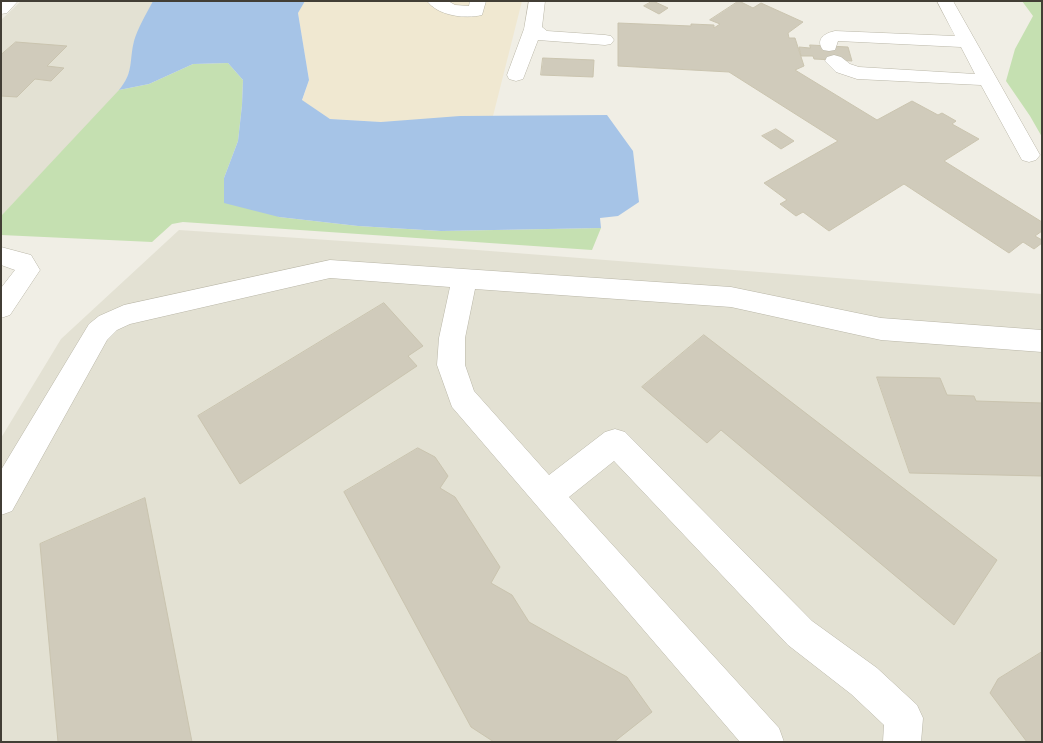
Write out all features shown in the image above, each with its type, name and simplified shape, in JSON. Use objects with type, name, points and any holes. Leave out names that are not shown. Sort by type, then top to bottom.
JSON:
[{"type":"street","points":[[1,9],[10,1]]},
{"type":"street","points":[[435,1],[451,10],[476,11],[478,1]]},
{"type":"street","points":[[516,75],[533,30],[537,1]]},
{"type":"street","points":[[945,1],[1028,155]]},
{"type":"street","points":[[533,30],[542,36],[605,40]]},
{"type":"street","points":[[968,42],[834,36],[829,38],[832,54],[843,68],[857,73],[986,80]]},
{"type":"street","points":[[1,256],[22,261],[28,270],[1,308]]},
{"type":"street","points":[[1,500],[98,332],[108,323],[124,314],[286,276],[330,269],[731,297],[881,329],[1042,341]]},
{"type":"street","points":[[464,279],[452,338],[451,365],[462,398],[765,742]]},
{"type":"street","points":[[547,495],[615,442],[800,633],[864,681],[904,718],[902,742]]},
{"type":"shaded area","points":[[21,1],[153,1],[134,42],[132,64],[125,83],[113,99],[1,216],[1,20]]},
{"type":"shaded area","points":[[305,1],[522,1],[493,116],[381,122],[330,119],[302,101],[309,80],[298,13]]},
{"type":"shaded area","points":[[179,230],[477,250],[1042,294],[1042,742],[1,742],[1,438],[61,339]]},
{"type":"green space","points":[[1022,1],[1042,1],[1042,137],[1006,81],[1015,49],[1033,16]]},
{"type":"green space","points":[[228,63],[243,80],[238,141],[224,178],[279,217],[358,226],[441,231],[601,228],[592,250],[183,222],[172,224],[152,242],[1,235],[1,216],[119,90],[149,84],[193,64]]},
{"type":"water","points":[[153,1],[305,1],[298,13],[309,80],[302,100],[330,119],[381,122],[460,116],[607,115],[633,151],[639,202],[618,216],[600,218],[601,228],[441,231],[358,226],[279,217],[224,203],[224,178],[238,141],[243,80],[228,63],[193,64],[149,84],[119,90],[129,72],[134,41]]},
{"type":"building","points":[[653,1],[668,8],[659,14],[644,6]]},
{"type":"building","points":[[739,1],[753,8],[761,3],[803,22],[788,33],[789,38],[795,38],[804,66],[795,70],[877,120],[912,101],[938,115],[942,113],[956,121],[952,124],[979,139],[944,161],[1042,222],[1042,231],[1035,236],[1042,240],[1042,243],[1034,249],[1023,242],[1009,253],[904,184],[829,231],[803,212],[796,216],[780,204],[787,200],[764,183],[838,141],[729,72],[618,66],[618,23],[714,25],[714,28],[720,24],[710,20]]},
{"type":"building","points":[[16,42],[67,46],[47,66],[64,68],[51,81],[35,79],[17,97],[1,96],[1,55]]},
{"type":"building","points":[[810,45],[848,47],[852,61],[814,59],[813,56],[801,56],[799,47],[810,48]]},
{"type":"building","points":[[543,58],[594,60],[593,77],[541,75]]},
{"type":"building","points":[[776,129],[794,141],[781,149],[762,136]]},
{"type":"building","points":[[384,303],[423,346],[408,356],[417,366],[240,484],[198,416]]},
{"type":"building","points":[[704,335],[997,560],[954,625],[721,430],[707,443],[642,387]]},
{"type":"building","points":[[877,377],[940,378],[947,395],[974,396],[976,401],[1042,403],[1042,476],[910,473]]},
{"type":"building","points":[[418,448],[435,457],[448,476],[440,488],[455,497],[500,567],[491,583],[512,595],[529,622],[627,677],[652,712],[614,742],[494,742],[471,727],[344,492]]},
{"type":"building","points":[[145,498],[192,742],[58,742],[40,544]]},
{"type":"building","points":[[1042,652],[1042,742],[1027,742],[990,693],[998,679]]}]
